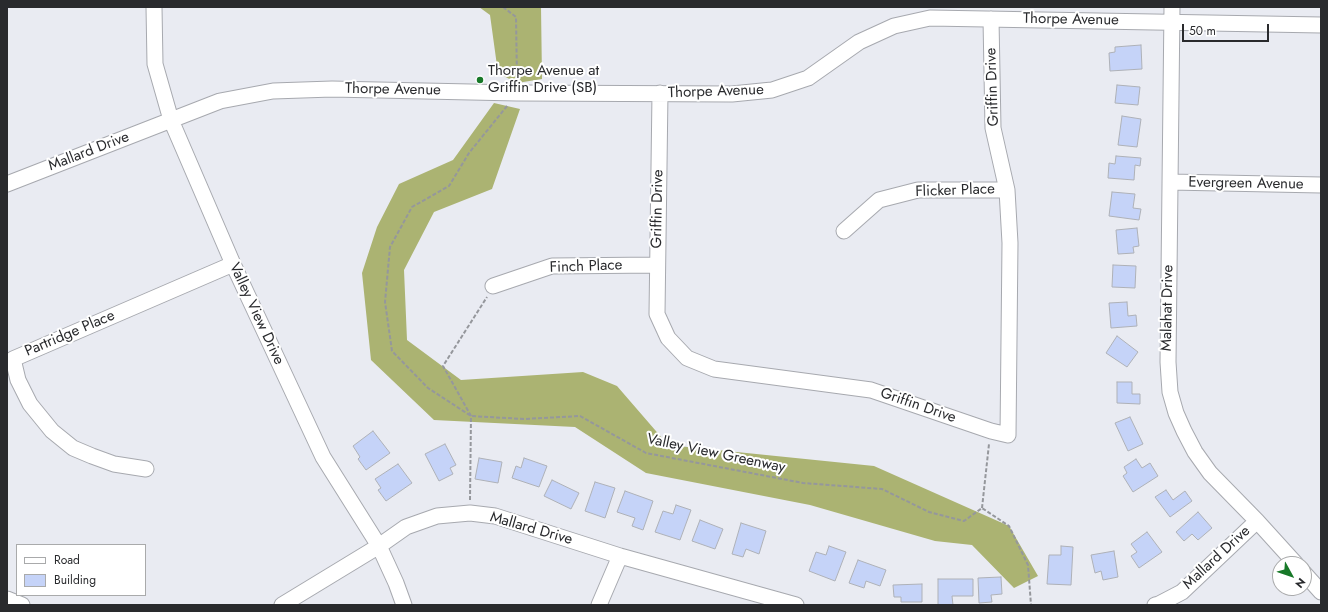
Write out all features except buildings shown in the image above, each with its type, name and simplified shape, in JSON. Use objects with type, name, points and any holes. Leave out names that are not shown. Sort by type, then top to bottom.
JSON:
[{"type":"street","name":"Valley View Drive","points":[[154,7],[155,64],[171,120],[233,264],[323,457],[379,546],[396,583],[404,605]]},
{"type":"street","name":"Malahat Drive","points":[[1172,7],[1168,362],[1170,392],[1176,413],[1184,431],[1195,452],[1210,473],[1289,556]]},
{"type":"street","name":"Thorpe Avenue","points":[[171,120],[220,101],[273,91],[318,89],[518,93],[732,94],[772,90],[808,78],[859,42],[894,26],[930,18],[1321,25]]},
{"type":"street","name":"Griffin Drive","points":[[660,93],[657,314],[668,338],[687,358],[714,369],[871,390],[991,431],[1008,435],[1010,243],[1007,190],[993,128],[991,19]]},
{"type":"street","name":"Mallard Drive","points":[[7,184],[171,120]]},
{"type":"street","name":"Evergreen Avenue","points":[[1170,182],[1321,185]]},
{"type":"street","name":"Flicker Place","points":[[844,231],[879,200],[918,190],[1007,190]]},
{"type":"street","name":"Partridge Place","points":[[146,469],[114,464],[92,456],[73,448],[52,431],[30,404],[18,380],[13,359],[233,264]]},
{"type":"street","name":"Finch Place","points":[[493,286],[552,266],[657,265]]},
{"type":"street","name":"Mallard Drive","points":[[282,605],[406,528],[437,516],[470,513],[495,516],[620,556],[796,605]]},
{"type":"street","name":"Mallard Drive","points":[[1155,605],[1182,592],[1257,521]]},
{"type":"street","points":[[599,605],[620,556]]},
{"type":"street","points":[[1312,582],[1321,592]]},
{"type":"street","points":[[7,599],[22,605]]},
{"type":"path","points":[[504,7],[516,17],[518,93]]},
{"type":"path","name":"Valley View Greenway","points":[[518,93],[469,153],[448,186],[412,207],[390,247],[385,302],[392,351],[428,388],[471,416],[524,419],[580,416],[646,453],[803,483],[882,490],[928,512],[964,521],[982,508]]},
{"type":"path","points":[[470,513],[471,416],[443,366],[493,286]]},
{"type":"path","points":[[991,431],[982,508],[1009,526],[1028,565],[1031,605]]},
{"type":"green space","points":[[479,7],[541,7],[542,79],[517,83],[498,73],[490,15]]},
{"type":"green space","points":[[494,103],[520,109],[492,189],[434,212],[404,270],[407,340],[461,380],[583,372],[617,386],[668,445],[874,466],[1009,526],[1038,576],[1014,588],[972,545],[935,541],[810,505],[646,473],[575,427],[434,420],[371,360],[362,273],[377,227],[399,184],[453,160]]},
{"type":"place","name":"Thorpe Avenue at Griffin Drive (SB)","points":[[480,80]]}]
